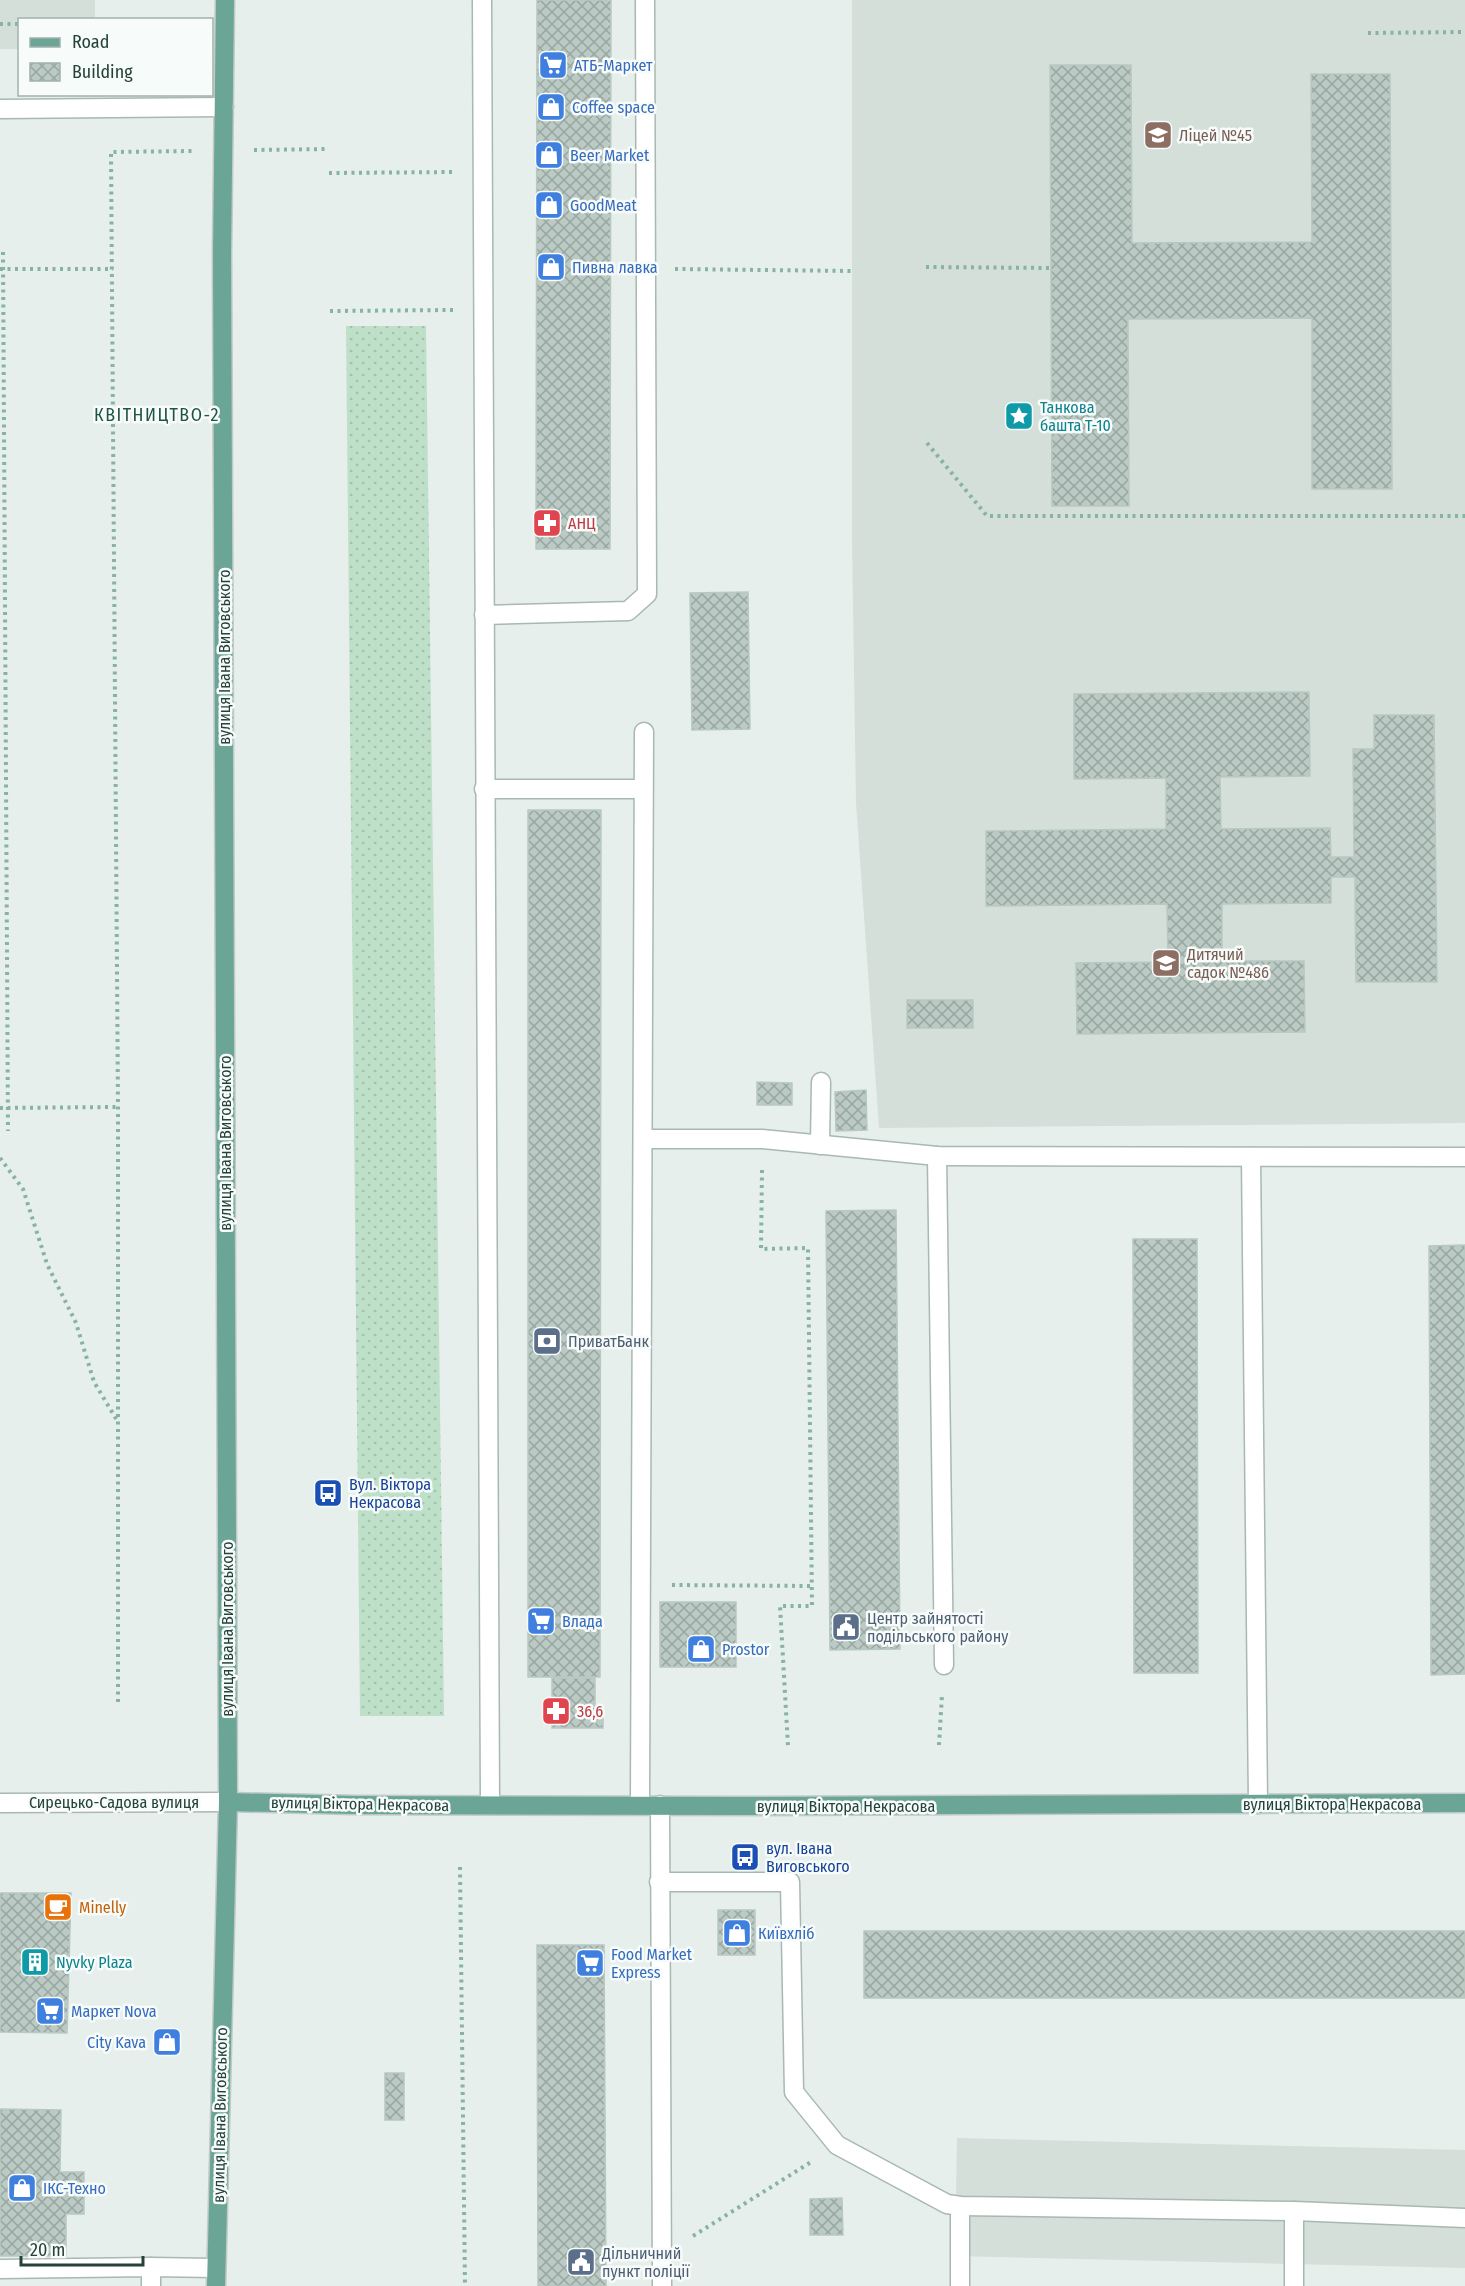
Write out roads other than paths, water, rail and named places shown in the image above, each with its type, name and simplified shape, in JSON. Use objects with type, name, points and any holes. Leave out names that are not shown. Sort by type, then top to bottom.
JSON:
[{"type":"main road","name":"вулиця Івана Виговського","points":[[216,2277],[228,1802],[222,266],[225,0]]},
{"type":"main road","name":"вулиця Віктора Некрасова","points":[[228,1802],[355,1805],[1465,1803]]},
{"type":"street","points":[[482,0],[490,1805]]},
{"type":"street","points":[[484,615],[628,611],[647,594],[645,0]]},
{"type":"street","points":[[0,110],[224,107]]},
{"type":"street","points":[[640,1805],[644,732]]},
{"type":"street","points":[[484,789],[643,789]]},
{"type":"street","points":[[820,1082],[820,1145]]},
{"type":"street","points":[[643,1139],[762,1139],[937,1156],[1465,1157]]},
{"type":"street","points":[[937,1156],[944,1665]]},
{"type":"street","points":[[1251,1157],[1258,1804]]},
{"type":"street","name":"Сирецько-Садова вулиця","points":[[0,1803],[228,1802]]},
{"type":"street","points":[[660,1805],[662,2286]]},
{"type":"street","points":[[660,1882],[790,1882],[794,2092],[837,2145],[947,2204],[1294,2211],[1465,2218]]},
{"type":"street","points":[[960,2206],[960,2286]]},
{"type":"street","points":[[1294,2211],[1294,2286]]},
{"type":"street","points":[[0,2269],[151,2267],[216,2277]]},
{"type":"street","points":[[151,2267],[151,2286]]},
{"type":"place","name":"АТБ-Маркет","points":[[553,65]]},
{"type":"place","name":"Coffee space","points":[[551,107]]},
{"type":"place","name":"Ліцей №45","points":[[1158,135]]},
{"type":"place","name":"Beer Market","points":[[549,155]]},
{"type":"place","name":"GoodMeat","points":[[549,205]]},
{"type":"place","name":"Пивна лавка","points":[[551,267]]},
{"type":"place","name":"Танкова башта Т-10","points":[[1019,416]]},
{"type":"place","name":"АНЦ","points":[[547,523]]},
{"type":"place","name":"Дитячий садок №486","points":[[1166,963]]},
{"type":"place","name":"ПриватБанк","points":[[547,1341]]},
{"type":"place","name":"Вул. Віктора Некрасова","points":[[328,1493]]},
{"type":"place","name":"Влада","points":[[541,1621]]},
{"type":"place","name":"Центр зайнятості подільського району","points":[[846,1627]]},
{"type":"place","name":"Prostor","points":[[701,1649]]},
{"type":"place","name":"36,6","points":[[556,1711]]},
{"type":"place","name":"вул. Івана Виговського","points":[[745,1857]]},
{"type":"place","name":"Minelly","points":[[58,1907]]},
{"type":"place","name":"Київхліб","points":[[737,1933]]},
{"type":"place","name":"Nyvky Plaza","points":[[35,1962]]},
{"type":"place","name":"Food Market Express","points":[[590,1963]]},
{"type":"place","name":"Маркет Nova","points":[[50,2011]]},
{"type":"place","name":"City Kava","points":[[167,2042]]},
{"type":"place","name":"ІКС-Техно","points":[[22,2188]]},
{"type":"place","name":"Дільничний пункт поліції","points":[[581,2262]]},
{"type":"district","name":"КВІТНИЦТВО-2","points":[[157,415]]}]
